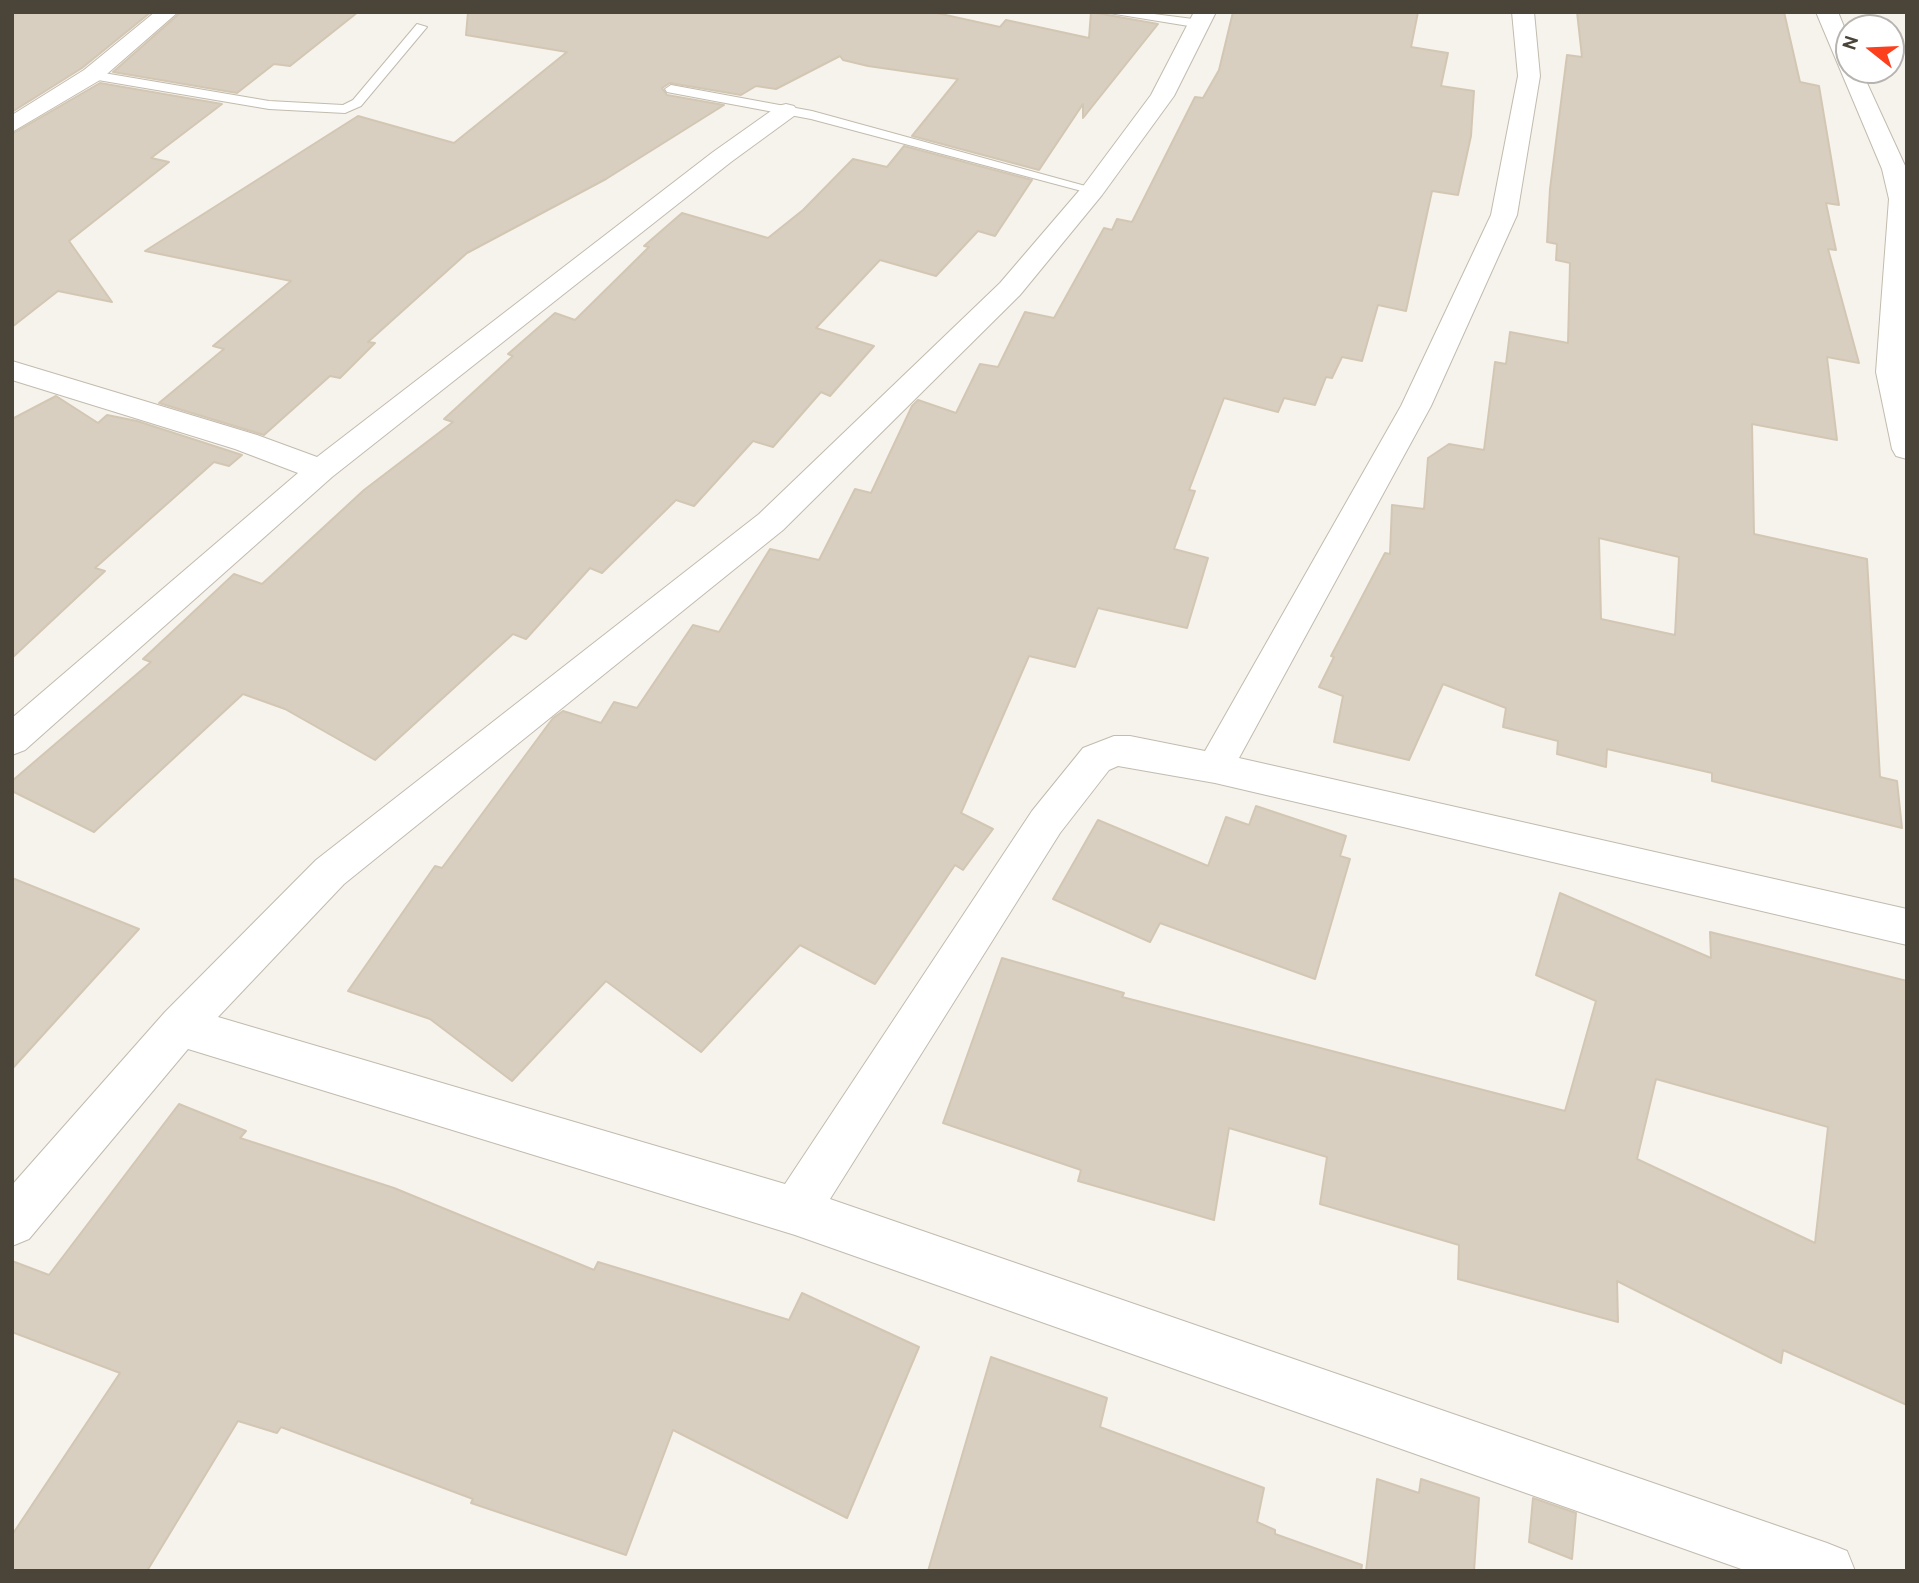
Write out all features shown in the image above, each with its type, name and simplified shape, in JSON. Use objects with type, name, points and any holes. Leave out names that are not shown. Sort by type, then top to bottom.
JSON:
[{"type":"street","points":[[12,125],[92,75],[169,12]]},
{"type":"street","points":[[1215,768],[1416,406],[1504,215],[1529,76],[1523,12]]},
{"type":"street","points":[[1827,12],[1835,31]]},
{"type":"street","points":[[12,1222],[180,1026],[330,872],[771,522],[1010,289],[1093,190],[1162,96],[1203,18]]},
{"type":"street","points":[[1857,84],[1894,169],[1902,199],[1891,372],[1907,449]]},
{"type":"street","points":[[12,740],[321,470],[786,110]]},
{"type":"street","points":[[12,370],[246,442],[321,470]]},
{"type":"street","points":[[795,1211],[1046,822],[1096,759],[1114,751],[1130,751],[1215,768],[1907,927]]},
{"type":"street","points":[[180,1026],[795,1211],[1827,1571]]},
{"type":"lane","points":[[1109,12],[1203,18]]},
{"type":"lane","points":[[92,75],[269,105],[345,109],[357,103],[421,27]]},
{"type":"lane","points":[[671,89],[786,110],[1093,190]]},
{"type":"building","points":[[12,12],[151,12],[82,68],[12,112]]},
{"type":"building","points":[[181,12],[358,12],[290,66],[274,64],[237,93],[113,72]]},
{"type":"building","points":[[468,12],[932,12],[1000,27],[1006,20],[1089,38],[1091,12],[1158,24],[1083,118],[1083,104],[1039,170],[912,136],[958,79],[868,66],[843,60],[840,56],[776,89],[756,86],[741,95],[670,83],[662,88],[667,95],[724,105],[606,179],[467,253],[368,342],[375,343],[340,378],[330,376],[264,435],[159,403],[224,349],[213,346],[291,281],[145,251],[358,116],[454,143],[567,52],[466,35]]},
{"type":"building","points":[[1233,12],[1418,12],[1411,47],[1448,53],[1441,86],[1474,91],[1471,136],[1458,195],[1432,191],[1406,311],[1378,305],[1362,361],[1342,357],[1332,378],[1326,377],[1315,405],[1284,398],[1278,412],[1224,398],[1189,490],[1195,491],[1174,549],[1208,558],[1187,628],[1098,608],[1075,667],[1029,656],[961,813],[993,829],[963,870],[955,865],[875,984],[800,945],[701,1052],[606,981],[512,1081],[430,1019],[348,991],[435,866],[442,868],[553,718],[563,711],[601,723],[614,702],[637,708],[693,625],[719,632],[770,549],[819,560],[855,489],[871,493],[912,406],[918,400],[956,413],[980,364],[998,367],[1025,312],[1054,318],[1104,228],[1112,230],[1117,219],[1132,222],[1195,97],[1203,98],[1219,70]]},
{"type":"building","points":[[1577,12],[1784,12],[1800,82],[1819,86],[1839,205],[1826,203],[1836,250],[1828,249],[1859,363],[1827,357],[1837,440],[1752,424],[1754,534],[1867,559],[1880,777],[1897,781],[1902,828],[1712,781],[1712,773],[1607,749],[1606,767],[1557,754],[1558,741],[1503,727],[1506,708],[1443,684],[1409,760],[1334,742],[1343,696],[1319,687],[1334,657],[1331,656],[1385,553],[1390,554],[1392,505],[1424,509],[1428,458],[1449,444],[1484,450],[1495,362],[1506,364],[1510,332],[1568,343],[1570,263],[1556,260],[1557,244],[1547,242],[1550,189],[1567,55],[1582,57]],"holes":[[[1599,538],[1679,557],[1675,635],[1601,619]]]},
{"type":"building","points":[[100,83],[222,104],[151,158],[169,162],[69,241],[112,302],[58,291],[12,327],[12,134]]},
{"type":"building","points":[[904,146],[1032,180],[995,236],[978,231],[936,276],[880,260],[816,328],[874,346],[830,396],[821,392],[773,447],[753,441],[694,506],[676,500],[602,573],[590,568],[526,639],[513,634],[375,760],[285,709],[243,694],[94,832],[12,791],[12,781],[151,662],[143,659],[234,574],[262,584],[364,490],[453,422],[444,419],[513,356],[508,354],[555,313],[575,320],[649,247],[644,246],[682,213],[768,238],[803,210],[853,159],[887,167]]},
{"type":"building","points":[[56,396],[98,423],[107,415],[137,421],[242,455],[229,466],[214,462],[95,568],[105,571],[12,658],[12,419]]},
{"type":"building","points":[[1256,806],[1346,836],[1340,856],[1350,859],[1315,979],[1160,923],[1150,942],[1053,899],[1098,820],[1208,866],[1226,817],[1249,825]]},
{"type":"building","points":[[12,878],[139,929],[12,1069]]},
{"type":"building","points":[[1560,893],[1711,958],[1710,932],[1907,981],[1907,1405],[1783,1350],[1781,1363],[1617,1281],[1618,1322],[1458,1279],[1459,1245],[1320,1204],[1327,1157],[1229,1128],[1214,1220],[1078,1181],[1081,1170],[943,1123],[1002,958],[1124,993],[1122,997],[1565,1111],[1596,1001],[1536,975]],"holes":[[[1656,1079],[1828,1127],[1815,1243],[1637,1159]]]},
{"type":"building","points":[[179,1104],[246,1131],[240,1138],[394,1188],[594,1270],[598,1262],[789,1320],[802,1293],[919,1347],[847,1518],[673,1430],[626,1555],[471,1503],[473,1499],[281,1427],[277,1433],[238,1421],[147,1571],[12,1571],[12,1535],[120,1373],[12,1332],[12,1261],[49,1275]]},
{"type":"building","points":[[991,1357],[1107,1398],[1100,1427],[1264,1488],[1257,1522],[1275,1530],[1275,1534],[1362,1565],[1361,1571],[928,1571]]},
{"type":"building","points":[[1377,1479],[1419,1493],[1421,1479],[1479,1498],[1474,1571],[1366,1571]]},
{"type":"building","points":[[1533,1498],[1576,1513],[1572,1559],[1529,1542]]}]
